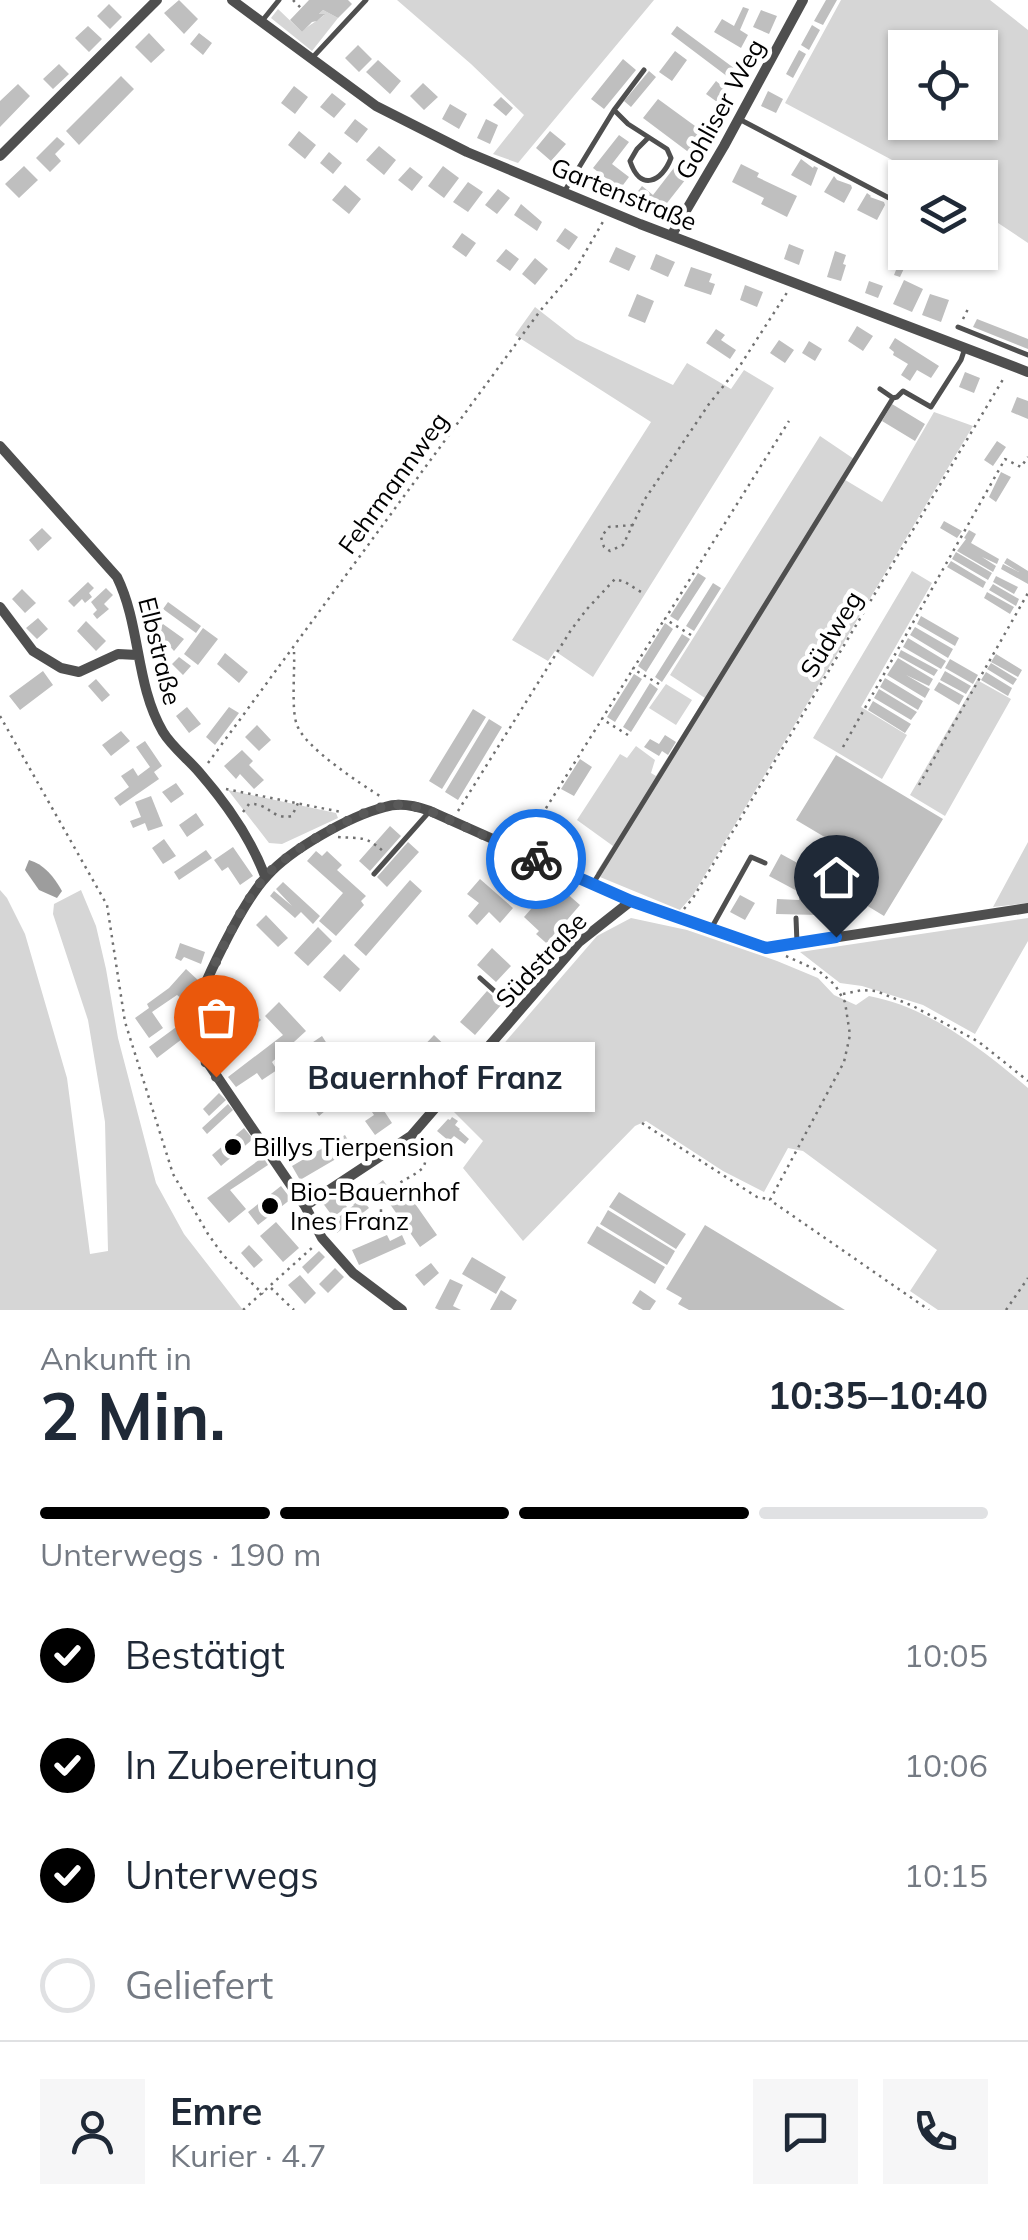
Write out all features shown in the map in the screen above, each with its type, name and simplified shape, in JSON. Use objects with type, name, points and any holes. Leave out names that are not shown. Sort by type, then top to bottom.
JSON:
[{"type":"street","points":[[0,156],[157,0]]},
{"type":"street","name":"Gartenstraße","points":[[232,0],[376,106],[468,152],[671,236],[1028,372]]},
{"type":"street","name":"Gohliser Weg","points":[[671,236],[803,0]]},
{"type":"street","name":"Elbstraße","points":[[0,446],[118,577],[128,598],[149,703],[165,735],[234,818],[266,876]]},
{"type":"street","points":[[0,607],[33,651],[61,668],[78,672],[118,654],[138,654]]},
{"type":"street","points":[[402,1310],[353,1274],[322,1238],[305,1206],[194,1042],[192,1026],[214,966],[266,876],[287,857],[356,818],[391,806],[416,806],[631,901],[766,948],[1028,908]]},
{"type":"street","name":"Südstraße","points":[[305,1206],[411,1136],[579,942],[631,901]]},
{"type":"lane","points":[[262,22],[279,0]]},
{"type":"lane","points":[[311,59],[366,0]]},
{"type":"lane","points":[[564,192],[614,110],[644,70]]},
{"type":"lane","points":[[614,110],[668,149],[671,158],[666,171],[660,178],[649,180],[639,178],[630,161],[648,138]]},
{"type":"lane","points":[[739,119],[888,197]]},
{"type":"lane","points":[[958,327],[1028,355]]},
{"type":"lane","points":[[593,884],[893,398],[902,391],[931,408],[965,348]]},
{"type":"lane","points":[[880,389],[893,398]]},
{"type":"lane","points":[[374,874],[430,811]]},
{"type":"lane","points":[[711,930],[752,857],[765,864]]},
{"type":"lane","points":[[796,918],[798,943]]},
{"type":"lane","points":[[480,978],[518,1012]]},
{"type":"lane","points":[[407,1049],[450,1090]]},
{"type":"path","points":[[293,0],[301,8]]},
{"type":"path","name":"Fehrmannweg","points":[[200,773],[540,311],[575,270],[610,210]]},
{"type":"path","points":[[633,525],[608,527],[601,538],[604,547],[610,551],[623,545],[633,525],[646,499],[793,283]]},
{"type":"path","name":"Südweg","points":[[677,918],[694,898],[1010,366]]},
{"type":"path","points":[[520,852],[789,421]]},
{"type":"path","points":[[843,747],[1005,460],[1022,468],[1028,458]]},
{"type":"path","points":[[453,821],[587,608],[615,580],[641,592]]},
{"type":"path","points":[[919,785],[1028,593]]},
{"type":"path","points":[[664,619],[691,635]]},
{"type":"path","points":[[294,648],[294,712],[299,730],[315,748],[391,806]]},
{"type":"path","points":[[634,669],[659,684]]},
{"type":"path","points":[[0,716],[107,904],[126,1022],[173,1174],[223,1255],[263,1294]]},
{"type":"path","points":[[602,719],[628,734]]},
{"type":"path","points":[[213,790],[221,788],[356,818]]},
{"type":"path","points":[[234,818],[249,804],[260,804],[279,817],[292,816],[298,804]]},
{"type":"path","points":[[328,832],[340,838],[368,839],[389,857]]},
{"type":"path","points":[[766,948],[819,971],[835,985],[848,1012],[850,1035],[844,1062],[770,1200]]},
{"type":"path","points":[[841,994],[876,991],[913,1006],[979,1042],[1028,1081]]},
{"type":"path","points":[[642,1122],[757,1197],[770,1200],[929,1310]]},
{"type":"path","points":[[381,1212],[386,1192],[424,1168],[426,1154],[411,1136]]},
{"type":"path","points":[[243,1310],[322,1238]]},
{"type":"path","points":[[1006,1310],[1028,1278]]},
{"type":"path","points":[[270,1287],[294,1310]]},
{"type":"shaded area","points":[[397,0],[654,0],[518,163],[493,154],[524,115]]},
{"type":"shaded area","points":[[841,0],[990,0],[1028,30],[1028,243],[998,223],[998,160],[892,160],[785,103]]},
{"type":"shaded area","points":[[278,9],[302,32],[324,15],[319,14],[323,10],[338,18],[312,51],[271,18]]},
{"type":"shaded area","points":[[535,307],[576,339],[673,385],[687,363],[731,389],[744,370],[774,388],[593,677],[555,651],[548,661],[512,640],[651,422],[515,335]]},
{"type":"shaded area","points":[[934,412],[973,426],[693,895],[680,910],[600,877],[596,873],[613,846],[577,820],[620,754],[627,758],[636,746],[655,760],[651,773],[656,776],[705,698],[670,675],[820,436],[854,459],[842,478],[882,502]]},
{"type":"shaded area","points":[[912,571],[932,583],[861,707],[907,735],[882,779],[813,738]]},
{"type":"shaded area","points":[[977,680],[1011,699],[945,816],[910,795]]},
{"type":"shaded area","points":[[666,684],[692,700],[676,725],[649,708]]},
{"type":"shaded area","points":[[228,790],[336,813],[338,818],[282,844],[269,843]]},
{"type":"shaded area","points":[[1028,842],[1028,903],[993,907]]},
{"type":"shaded area","points":[[29,860],[56,881],[62,891],[57,898],[39,890],[25,870]]},
{"type":"shaded area","points":[[0,890],[25,934],[67,1078],[90,1254],[108,1251],[105,1122],[88,1020],[53,914],[54,904],[81,890],[96,926],[118,1038],[156,1183],[184,1234],[243,1310],[0,1310]]},
{"type":"shaded area","points":[[631,918],[687,930],[777,961],[818,978],[834,995],[856,1005],[869,996],[913,1010],[974,1045],[1028,1088],[1028,1310],[938,1310],[910,1291],[937,1250],[803,1151],[788,1148],[764,1192],[723,1171],[646,1121],[635,1126],[523,1241],[463,1168],[483,1141],[449,1107],[597,936]]},
{"type":"shaded area","points":[[1028,918],[1028,941],[975,1034],[923,1005],[840,983],[800,952]]},
{"type":"building","points":[[179,0],[198,19],[184,34],[164,13]]},
{"type":"building","points":[[309,0],[348,0],[352,4],[338,18],[323,10],[319,14],[325,14],[302,32],[290,20]]},
{"type":"building","points":[[826,0],[837,0],[823,25],[814,21]]},
{"type":"building","points":[[109,4],[122,17],[110,29],[97,16]]},
{"type":"building","points":[[743,7],[749,9],[740,30],[748,35],[741,48],[714,32],[722,19],[734,26]]},
{"type":"building","points":[[761,10],[777,16],[769,34],[753,27]]},
{"type":"building","points":[[812,25],[820,30],[809,50],[801,45]]},
{"type":"building","points":[[88,26],[102,39],[89,52],[75,38]]},
{"type":"building","points":[[677,26],[742,74],[736,83],[671,34]]},
{"type":"building","points":[[149,33],[165,50],[151,63],[135,47]]},
{"type":"building","points":[[199,33],[212,43],[203,55],[190,44]]},
{"type":"building","points":[[358,45],[372,59],[359,72],[345,58]]},
{"type":"building","points":[[799,50],[806,54],[793,78],[786,74]]},
{"type":"building","points":[[675,51],[687,60],[672,81],[659,72]]},
{"type":"building","points":[[623,59],[636,70],[604,109],[591,99]]},
{"type":"building","points":[[378,60],[401,81],[390,94],[366,72]]},
{"type":"building","points":[[59,64],[69,74],[53,89],[43,79]]},
{"type":"building","points":[[649,71],[656,77],[631,107],[624,101]]},
{"type":"building","points":[[121,76],[134,89],[79,145],[66,131]]},
{"type":"building","points":[[716,81],[729,92],[720,104],[706,94]]},
{"type":"building","points":[[423,83],[438,97],[424,110],[410,96]]},
{"type":"building","points":[[18,84],[30,96],[0,127],[0,101]]},
{"type":"building","points":[[294,86],[308,97],[295,114],[281,103]]},
{"type":"building","points":[[768,91],[783,99],[776,113],[761,106]]},
{"type":"building","points":[[332,93],[346,104],[334,118],[320,107]]},
{"type":"building","points":[[501,97],[513,108],[506,116],[493,105]]},
{"type":"building","points":[[658,99],[706,134],[691,154],[643,118]]},
{"type":"building","points":[[450,104],[467,114],[459,129],[442,119]]},
{"type":"building","points":[[355,119],[368,129],[357,143],[344,133]]},
{"type":"building","points":[[486,119],[498,125],[490,144],[477,138]]},
{"type":"building","points":[[299,131],[316,145],[305,159],[288,145]]},
{"type":"building","points":[[550,131],[566,144],[551,161],[536,148]]},
{"type":"building","points":[[619,135],[629,142],[612,164],[629,177],[620,189],[593,168]]},
{"type":"building","points":[[57,137],[65,144],[55,154],[61,161],[50,172],[36,158]]},
{"type":"building","points":[[379,146],[396,160],[384,175],[366,160]]},
{"type":"building","points":[[329,152],[342,163],[333,174],[320,163]]},
{"type":"building","points":[[801,159],[818,168],[811,186],[791,175]]},
{"type":"building","points":[[680,160],[693,170],[656,217],[632,199],[642,186],[653,195]]},
{"type":"building","points":[[741,164],[759,173],[757,177],[797,196],[787,217],[761,204],[764,198],[732,182]]},
{"type":"building","points":[[24,166],[38,180],[19,198],[5,184]]},
{"type":"building","points":[[443,166],[459,178],[444,198],[428,186]]},
{"type":"building","points":[[410,167],[423,177],[412,191],[398,180]]},
{"type":"building","points":[[834,176],[851,185],[844,203],[824,192]]},
{"type":"building","points":[[468,182],[483,192],[468,212],[453,202]]},
{"type":"building","points":[[345,185],[361,199],[349,214],[332,200]]},
{"type":"building","points":[[498,189],[510,198],[497,214],[485,205]]},
{"type":"building","points":[[867,193],[884,202],[877,220],[857,210]]},
{"type":"building","points":[[521,204],[542,222],[537,231],[514,215]]},
{"type":"building","points":[[565,228],[578,237],[569,250],[556,241]]},
{"type":"building","points":[[462,233],[476,243],[466,257],[452,247]]},
{"type":"building","points":[[789,244],[804,250],[799,265],[784,259]]},
{"type":"building","points":[[616,247],[636,256],[629,271],[609,262]]},
{"type":"building","points":[[506,249],[519,259],[510,271],[496,261]]},
{"type":"building","points":[[835,251],[846,255],[841,281],[827,277]]},
{"type":"building","points":[[656,254],[675,262],[668,277],[650,269]]},
{"type":"building","points":[[535,258],[548,269],[535,285],[522,274]]},
{"type":"building","points":[[691,267],[712,274],[709,282],[715,284],[711,295],[684,286]]},
{"type":"building","points":[[904,280],[923,289],[912,312],[893,304]]},
{"type":"building","points":[[869,281],[883,286],[878,298],[865,293]]},
{"type":"building","points":[[745,285],[763,292],[757,307],[740,300]]},
{"type":"building","points":[[637,294],[654,301],[645,323],[628,316]]},
{"type":"building","points":[[930,294],[949,300],[941,322],[922,315]]},
{"type":"building","points":[[977,319],[1028,339],[1028,349],[973,327]]},
{"type":"building","points":[[857,326],[873,336],[863,351],[848,341]]},
{"type":"building","points":[[716,329],[725,335],[721,340],[736,350],[730,359],[706,343]]},
{"type":"building","points":[[895,338],[939,366],[931,378],[917,370],[910,381],[901,375],[908,364],[889,348]]},
{"type":"building","points":[[779,340],[794,350],[785,363],[770,353]]},
{"type":"building","points":[[809,341],[822,349],[815,361],[802,353]]},
{"type":"building","points":[[965,372],[980,378],[974,393],[959,387]]},
{"type":"building","points":[[1017,397],[1028,401],[1028,419],[1011,412]]},
{"type":"building","points":[[892,404],[925,424],[915,441],[882,421]]},
{"type":"building","points":[[997,441],[1006,447],[993,466],[984,460]]},
{"type":"building","points":[[1001,472],[1011,477],[996,502],[989,497]]},
{"type":"building","points":[[944,521],[962,531],[957,538],[940,528]]},
{"type":"building","points":[[42,528],[52,538],[38,551],[29,540]]},
{"type":"building","points":[[969,530],[976,534],[971,543],[999,559],[997,564],[982,557],[996,566],[993,572],[957,551]]},
{"type":"building","points":[[956,552],[992,573],[988,580],[952,559]]},
{"type":"building","points":[[1007,558],[1028,571],[1028,584],[1001,569],[1003,564],[1019,572],[1004,563]]},
{"type":"building","points":[[951,561],[986,582],[983,588],[947,567]]},
{"type":"building","points":[[698,573],[706,578],[678,621],[670,616]]},
{"type":"building","points":[[996,576],[1018,587],[1014,594],[993,582]]},
{"type":"building","points":[[88,582],[94,588],[89,593],[92,597],[85,603],[82,599],[74,607],[68,601]]},
{"type":"building","points":[[713,583],[721,588],[694,631],[686,626]]},
{"type":"building","points":[[993,584],[1019,599],[1016,606],[989,590]]},
{"type":"building","points":[[106,588],[113,595],[104,604],[109,609],[97,619],[91,602]]},
{"type":"building","points":[[22,589],[36,603],[25,613],[12,599]]},
{"type":"building","points":[[987,592],[1014,607],[1010,614],[984,598]]},
{"type":"building","points":[[168,602],[201,626],[196,633],[163,609]]},
{"type":"building","points":[[921,616],[959,638],[955,646],[917,624]]},
{"type":"building","points":[[38,618],[48,629],[37,639],[26,628]]},
{"type":"building","points":[[86,621],[106,641],[96,651],[77,631]]},
{"type":"building","points":[[665,623],[673,629],[646,672],[638,666]]},
{"type":"building","points":[[163,624],[184,639],[174,651],[157,632]]},
{"type":"building","points":[[915,627],[953,649],[948,658],[910,635]]},
{"type":"building","points":[[203,628],[218,639],[198,665],[184,654]]},
{"type":"building","points":[[682,634],[690,639],[662,682],[655,677]]},
{"type":"building","points":[[908,638],[946,661],[941,669],[903,647]]},
{"type":"building","points":[[901,650],[938,670],[934,676],[898,656]]},
{"type":"building","points":[[225,653],[248,672],[239,683],[217,664]]},
{"type":"building","points":[[996,654],[1022,670],[1018,677],[991,662]]},
{"type":"building","points":[[179,657],[191,666],[183,675],[172,664]]},
{"type":"building","points":[[898,658],[933,679],[929,686],[906,675],[930,689],[925,698],[887,675]]},
{"type":"building","points":[[950,659],[978,675],[973,684],[945,668]]},
{"type":"building","points":[[991,663],[1017,679],[1013,685],[987,669]]},
{"type":"building","points":[[43,671],[53,685],[20,710],[9,696]]},
{"type":"building","points":[[945,671],[971,686],[966,694],[940,680]]},
{"type":"building","points":[[986,672],[1012,688],[1008,696],[981,680]]},
{"type":"building","points":[[634,674],[642,679],[615,722],[607,717]]},
{"type":"building","points":[[885,678],[923,701],[918,710],[880,687]]},
{"type":"building","points":[[96,679],[110,695],[102,702],[88,686]]},
{"type":"building","points":[[939,682],[964,696],[959,705],[934,690]]},
{"type":"building","points":[[650,683],[658,689],[631,732],[623,727]]},
{"type":"building","points":[[879,689],[917,712],[911,720],[874,698]]},
{"type":"building","points":[[873,701],[911,724],[905,733],[868,710]]},
{"type":"building","points":[[187,707],[201,724],[189,733],[176,716]]},
{"type":"building","points":[[229,707],[239,713],[215,745],[206,737]]},
{"type":"building","points":[[473,709],[486,717],[442,789],[429,781]]},
{"type":"building","points":[[489,719],[502,727],[458,800],[445,792]]},
{"type":"building","points":[[257,725],[271,740],[259,751],[245,737]]},
{"type":"building","points":[[121,731],[130,741],[111,756],[102,745]]},
{"type":"building","points":[[665,735],[676,742],[668,755],[662,751],[659,756],[644,747],[650,739],[659,744]]},
{"type":"building","points":[[145,741],[162,766],[154,772],[159,779],[120,806],[114,798],[129,787],[121,776],[133,768],[138,776],[150,767],[136,747]]},
{"type":"building","points":[[242,750],[253,761],[249,765],[264,780],[254,789],[240,774],[236,779],[224,766]]},
{"type":"building","points":[[836,755],[943,819],[884,916],[845,890],[840,899],[855,906],[846,922],[829,912],[776,914],[777,899],[799,900],[799,892],[769,876],[781,854],[836,884],[810,869],[828,839],[796,820]]},
{"type":"building","points":[[580,759],[592,767],[574,796],[561,789]]},
{"type":"building","points":[[176,783],[184,794],[171,803],[162,792]]},
{"type":"building","points":[[151,796],[163,826],[148,831],[145,823],[133,828],[130,821],[141,817],[135,802]]},
{"type":"building","points":[[196,813],[204,825],[187,837],[179,825]]},
{"type":"building","points":[[390,826],[401,836],[370,871],[359,861]]},
{"type":"building","points":[[164,839],[176,856],[163,864],[152,848]]},
{"type":"building","points":[[408,842],[419,852],[387,887],[377,877]]},
{"type":"building","points":[[233,847],[253,876],[240,885],[228,867],[222,871],[214,860]]},
{"type":"building","points":[[206,850],[212,858],[179,880],[174,872]]},
{"type":"building","points":[[316,851],[322,856],[327,851],[342,865],[337,870],[366,896],[361,901],[364,905],[336,936],[319,921],[343,893],[307,861]]},
{"type":"building","points":[[539,874],[559,897],[564,891],[580,905],[561,927],[567,932],[553,949],[524,917],[538,901],[525,890]]},
{"type":"building","points":[[480,879],[513,908],[500,923],[489,912],[477,925],[468,916],[479,903],[467,894]]},
{"type":"building","points":[[410,880],[422,891],[366,956],[354,945]]},
{"type":"building","points":[[283,882],[320,916],[313,924],[301,912],[295,918],[270,896],[274,891],[292,906],[276,889]]},
{"type":"building","points":[[740,895],[755,903],[745,920],[730,912]]},
{"type":"building","points":[[266,915],[288,938],[278,947],[256,925]]},
{"type":"building","points":[[318,927],[332,941],[308,966],[294,953]]},
{"type":"building","points":[[180,943],[205,952],[201,964],[175,958]]},
{"type":"building","points":[[492,948],[511,966],[496,982],[477,965]]},
{"type":"building","points":[[344,954],[360,969],[340,992],[323,977]]},
{"type":"building","points":[[186,969],[199,981],[182,999],[177,995],[152,1012],[163,1028],[149,1038],[135,1018]]},
{"type":"building","points":[[487,991],[502,1004],[475,1035],[460,1022]]},
{"type":"building","points":[[279,1002],[306,1031],[272,1062],[277,1070],[262,1080],[257,1073],[236,1087],[228,1077],[283,1035],[265,1016]]},
{"type":"building","points":[[253,1012],[261,1020],[244,1036],[236,1028]]},
{"type":"building","points":[[179,1025],[186,1036],[157,1058],[149,1047]]},
{"type":"building","points":[[434,1035],[457,1057],[441,1074],[418,1052]]},
{"type":"building","points":[[322,1036],[331,1050],[312,1063],[328,1088],[305,1103],[282,1063]]},
{"type":"building","points":[[224,1042],[232,1054],[216,1066],[207,1054]]},
{"type":"building","points":[[409,1081],[422,1094],[412,1105],[399,1092]]},
{"type":"building","points":[[219,1093],[226,1100],[209,1116],[203,1109]]},
{"type":"building","points":[[331,1095],[335,1101],[319,1116],[313,1107]]},
{"type":"building","points":[[377,1100],[392,1123],[375,1135],[365,1121],[374,1115],[368,1106]]},
{"type":"building","points":[[228,1104],[233,1110],[207,1134],[202,1128]]},
{"type":"building","points":[[452,1117],[469,1139],[465,1144],[454,1136],[449,1141],[437,1131]]},
{"type":"building","name":"Billys Tierpension","points":[[244,1128],[253,1139],[221,1166],[212,1155]]},
{"type":"building","points":[[345,1135],[353,1149],[300,1180],[292,1166]]},
{"type":"building","points":[[263,1157],[268,1165],[230,1190],[246,1209],[229,1223],[207,1198]]},
{"type":"building","points":[[383,1180],[388,1187],[368,1203],[363,1196],[369,1208],[337,1233],[330,1224],[354,1205],[349,1199],[365,1187],[369,1192]]},
{"type":"building","points":[[402,1185],[437,1235],[420,1247],[385,1197]]},
{"type":"building","name":"Bio-Bauernhof Ines Franz","points":[[281,1186],[291,1199],[258,1225],[248,1212]]},
{"type":"building","points":[[337,1192],[347,1207],[333,1217],[322,1202]]},
{"type":"building","points":[[619,1192],[686,1234],[676,1249],[609,1207]]},
{"type":"building","points":[[608,1210],[675,1251],[667,1265],[600,1224]]},
{"type":"building","points":[[276,1222],[299,1248],[283,1262],[260,1236]]},
{"type":"building","points":[[705,1225],[845,1310],[689,1310],[678,1304],[682,1298],[666,1289]]},
{"type":"building","points":[[597,1226],[665,1267],[655,1284],[587,1243]]},
{"type":"building","points":[[387,1235],[390,1241],[402,1235],[406,1244],[359,1265],[352,1250]]},
{"type":"building","points":[[249,1245],[263,1260],[254,1268],[241,1253]]},
{"type":"building","points":[[319,1251],[325,1257],[308,1274],[302,1267]]},
{"type":"building","points":[[472,1257],[506,1277],[496,1294],[462,1274]]},
{"type":"building","points":[[431,1263],[439,1273],[424,1286],[415,1275]]},
{"type":"building","points":[[335,1268],[344,1277],[328,1293],[319,1284]]},
{"type":"building","points":[[300,1275],[316,1293],[305,1304],[288,1285]]},
{"type":"building","points":[[450,1279],[463,1285],[453,1306],[461,1310],[439,1310],[435,1308]]},
{"type":"building","points":[[501,1290],[517,1300],[511,1310],[490,1310]]},
{"type":"building","points":[[640,1290],[656,1301],[650,1310],[632,1303]]},
{"type":"way so far","points":[[216,1077],[194,1042],[192,1026],[198,1006],[239,917],[266,876],[287,857],[339,825],[397,805],[430,811],[536,859]]},
{"type":"place","name":"Bauernhof Franz","points":[[216,1077]]},
{"type":"place","name":"Billys Tierpension","points":[[233,1147]]},
{"type":"place","name":"Bio-Bauernhof Ines Franz","points":[[270,1206]]},
{"type":"route","points":[[536,859],[631,901],[766,948],[836,937]]}]
